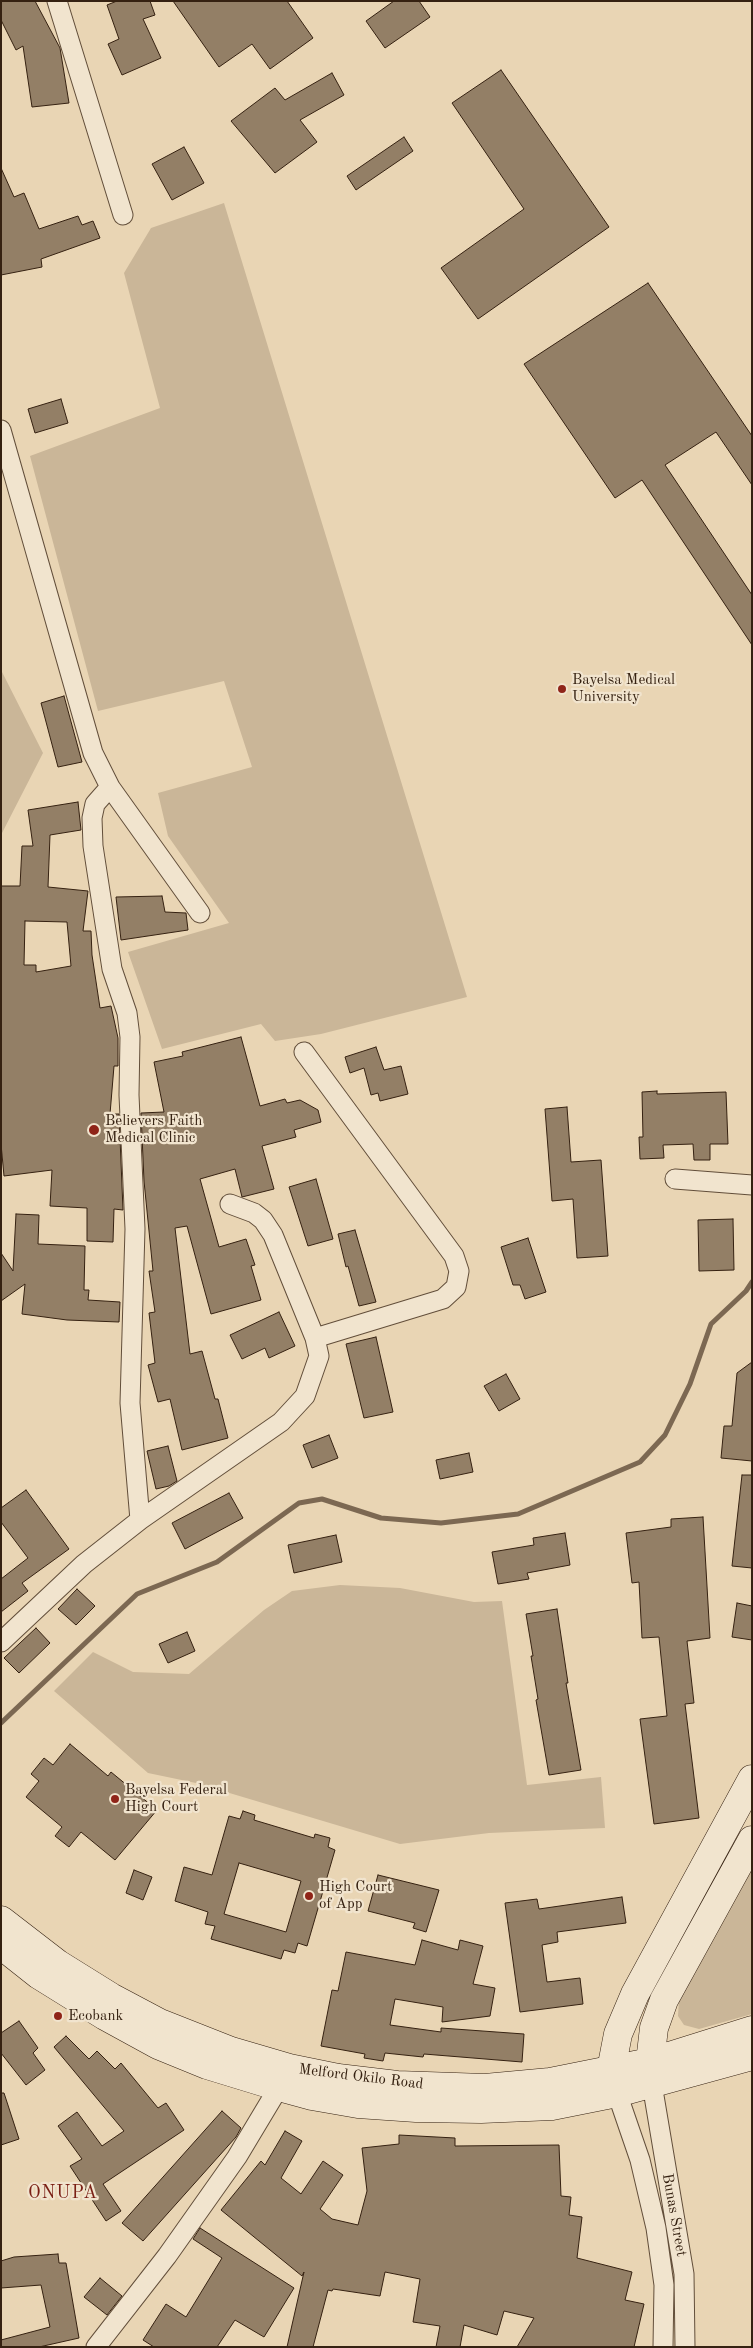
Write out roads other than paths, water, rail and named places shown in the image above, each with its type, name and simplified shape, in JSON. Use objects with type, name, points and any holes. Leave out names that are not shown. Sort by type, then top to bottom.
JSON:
[{"type":"main road","points":[[614,2082],[618,2034],[635,1994],[752,1779]]},
{"type":"main road","points":[[651,2073],[654,2028],[664,2000],[752,1840]]},
{"type":"main road","name":"Melford Okilo Road","points":[[1,1920],[58,1964],[112,1998],[160,2023],[231,2050],[289,2068],[338,2078],[397,2085],[485,2088],[550,2082],[614,2082]]},
{"type":"main road","name":"Melford Okilo Road","points":[[1,1945],[39,1975],[105,2016],[158,2045],[207,2065],[279,2088],[358,2104],[416,2108],[481,2109],[552,2106],[614,2082],[651,2073],[752,2056]]},
{"type":"main road","name":"Melford Okilo Road","points":[[651,2073],[752,2030]]},
{"type":"street","points":[[56,1],[124,215]]},
{"type":"street","points":[[1,430],[93,753],[110,787],[200,914]]},
{"type":"street","points":[[110,787],[95,804],[92,818],[93,846],[112,969],[127,1013],[130,1037],[129,1095],[135,1229],[130,1403],[140,1520]]},
{"type":"street","points":[[304,1052],[454,1256],[459,1272],[456,1287],[443,1299],[315,1338]]},
{"type":"street","points":[[675,1179],[752,1185]]},
{"type":"street","points":[[1,1642],[84,1564],[140,1520],[281,1422],[305,1396],[312,1381],[319,1356],[315,1338],[273,1236],[263,1220],[254,1213],[230,1204]]},
{"type":"street","name":"Bunas Street","points":[[651,2073],[684,2274],[685,2347]]},
{"type":"street","name":"Bunas Street","points":[[614,2082],[640,2160],[656,2228],[664,2285],[663,2347]]},
{"type":"street","points":[[96,2347],[168,2256],[238,2157],[279,2088]]},
{"type":"waterway","points":[[1,1723],[137,1594],[217,1562],[299,1503],[322,1499],[381,1518],[441,1523],[518,1514],[640,1462],[665,1435],[690,1384],[711,1324],[746,1291],[752,1282]]},
{"type":"place","name":"Bayelsa Medical University","points":[[562,689]]},
{"type":"place","name":"Believers Faith Medical Clinic","points":[[94,1130]]},
{"type":"place","name":"Bayelsa Federal High Court","points":[[115,1799]]},
{"type":"place","name":"High Court of App","points":[[309,1896]]},
{"type":"place","name":"Ecobank","points":[[58,2016]]},
{"type":"district","name":"ONUPA","points":[[63,2193]]}]
